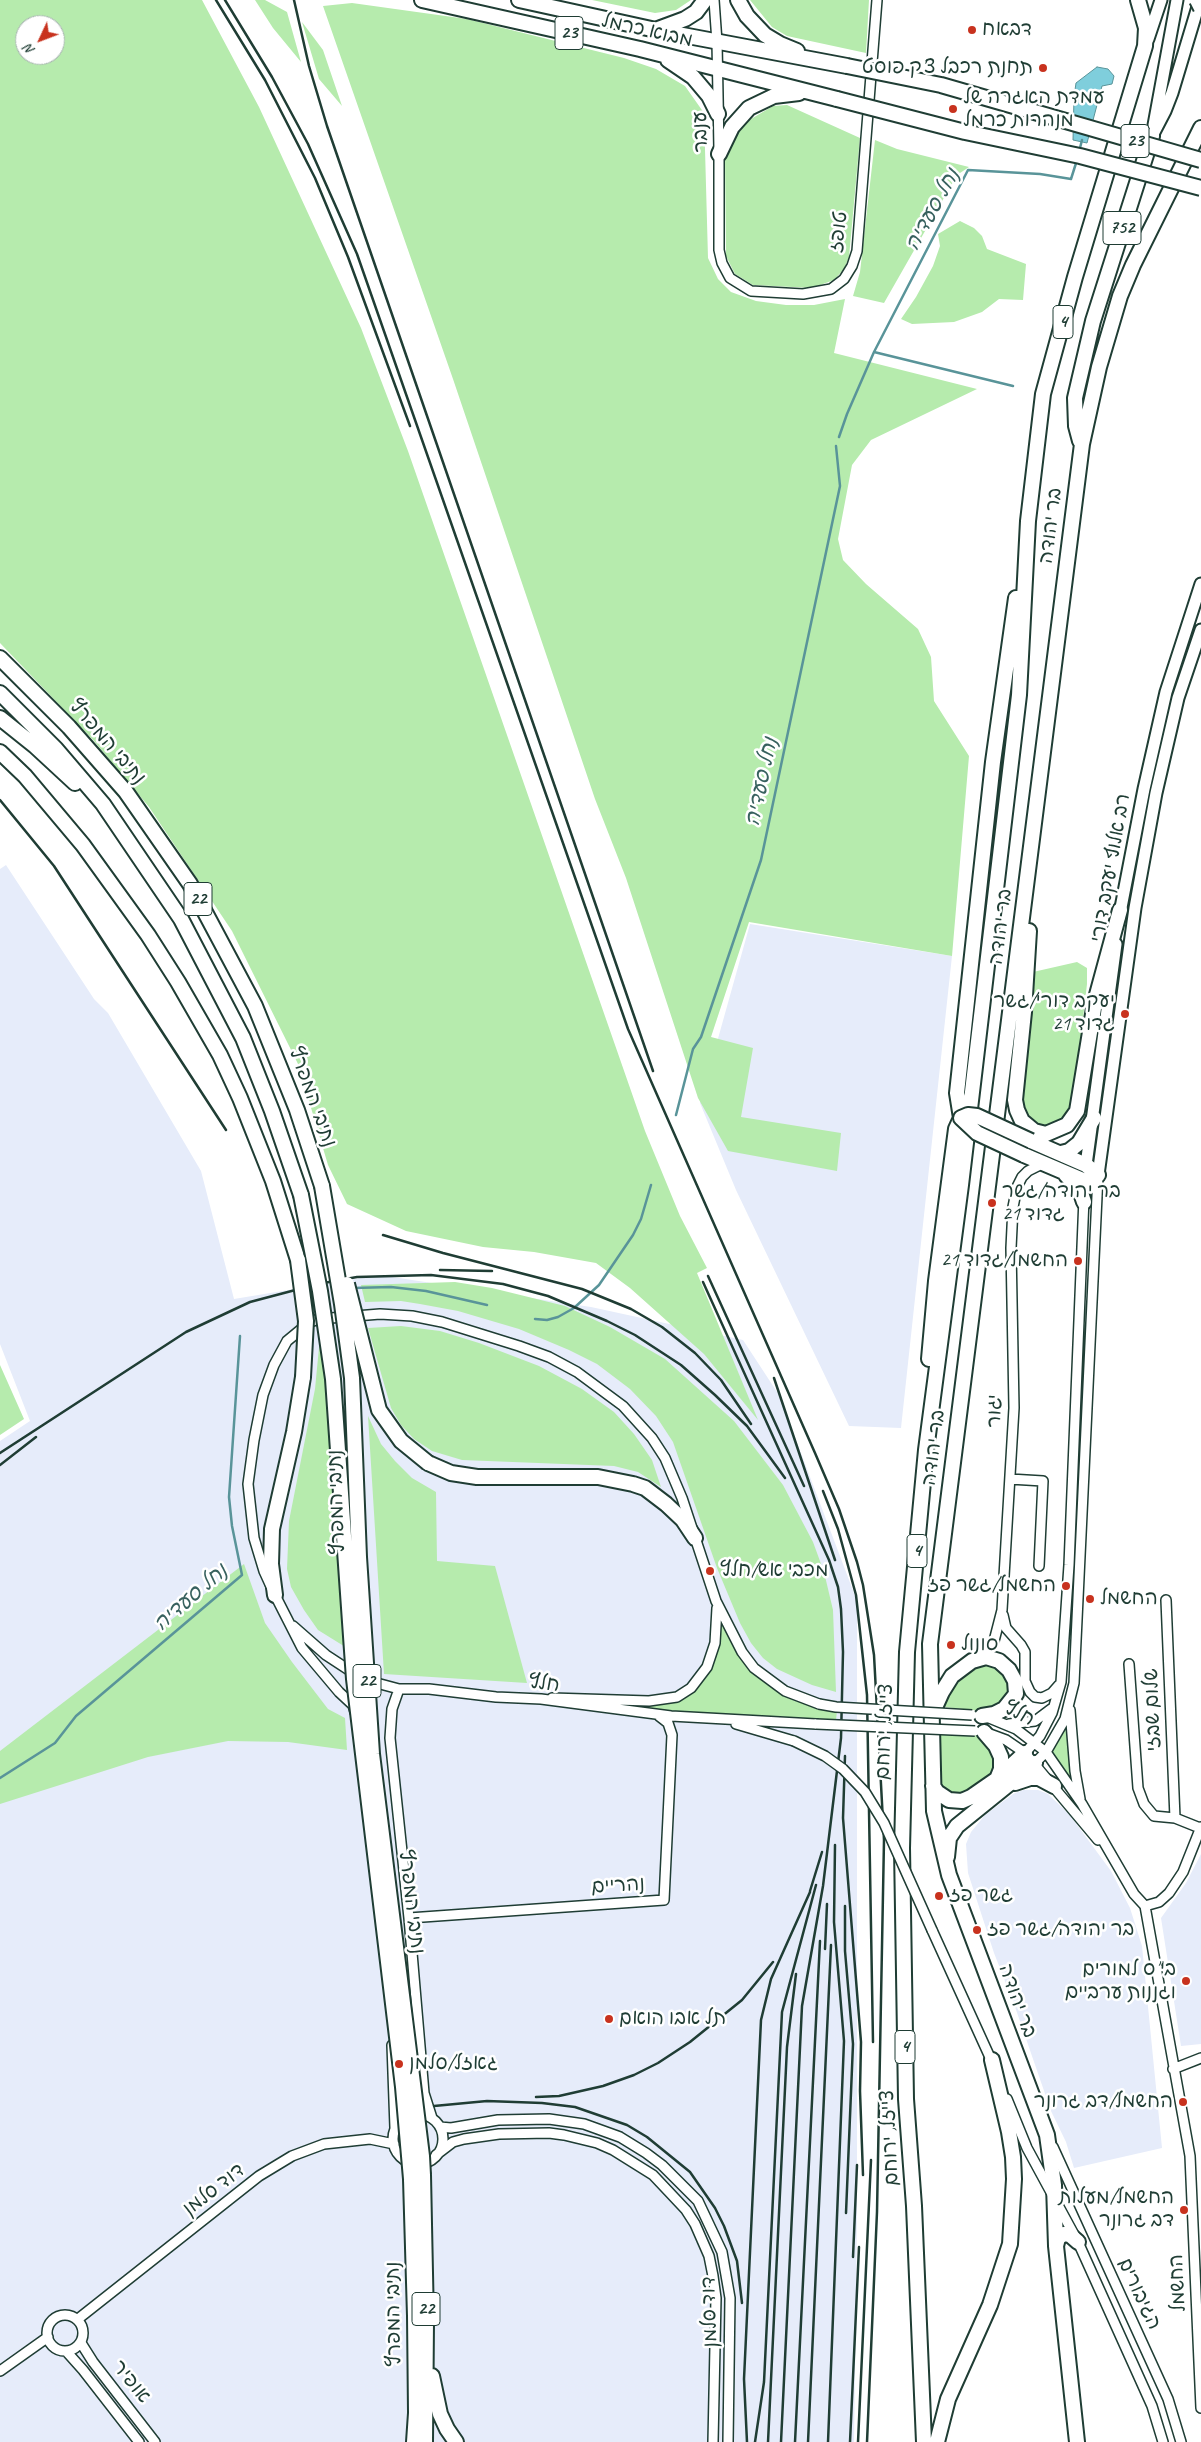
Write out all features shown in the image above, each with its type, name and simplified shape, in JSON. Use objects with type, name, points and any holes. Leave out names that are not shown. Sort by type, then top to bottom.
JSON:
[{"type":"highway","name":"מבוא כרמל","points":[[422,0],[717,68]]},
{"type":"highway","name":"מבוא כרמל","points":[[519,0],[717,42]]},
{"type":"highway","points":[[656,30],[685,19],[696,12],[705,0]]},
{"type":"highway","points":[[738,0],[748,16],[765,35],[780,44],[823,61]]},
{"type":"highway","name":"4","points":[[1138,0],[1146,28],[1146,46]]},
{"type":"highway","points":[[1198,0],[1201,8]]},
{"type":"highway","name":"23","points":[[717,42],[941,85],[1201,160]]},
{"type":"highway","name":"בר יהודה","points":[[907,1652],[926,1450],[961,1185],[1019,696],[1028,521],[1043,394],[1075,277],[1146,46]]},
{"type":"highway","points":[[657,53],[693,77],[709,96],[718,114]]},
{"type":"highway","name":"23","points":[[717,68],[965,132],[1080,156],[1201,188]]},
{"type":"highway","points":[[719,154],[732,127],[749,108],[765,99],[782,94],[813,92]]},
{"type":"highway","name":"4","points":[[1082,444],[1099,368],[1120,296],[1133,265],[1201,128]]},
{"type":"highway","name":"752","points":[[1082,444],[1076,426],[1075,398],[1093,321],[1152,136]]},
{"type":"highway","name":"בר יהודה","points":[[1076,2442],[1047,2135],[949,1875],[934,1811],[929,1672],[933,1617],[1082,444]]},
{"type":"highway","points":[[926,1450],[926,1396],[936,1281],[956,1129],[961,1118],[957,1093],[992,762],[1028,521]]},
{"type":"highway","name":"נתיבי המפרץ","points":[[0,658],[70,727],[126,792],[190,884],[255,1006],[294,1102],[322,1186],[342,1304],[352,1378],[359,1557],[372,1754],[422,2156],[417,2177],[416,2413],[414,2442]]},
{"type":"highway","name":"נתיבי המפרץ","points":[[0,693],[56,749],[104,804],[181,920],[243,1038],[272,1111],[301,1195],[320,1291],[333,1379],[354,1679],[403,2087],[417,2177],[426,2322],[425,2442]]},
{"type":"highway","points":[[0,718],[68,776],[111,820],[139,855]]},
{"type":"highway","points":[[0,752],[25,776],[83,845],[148,935],[220,1055],[256,1138],[286,1218],[298,1260],[306,1321],[303,1377],[294,1432],[272,1529],[271,1564],[275,1595]]},
{"type":"highway","points":[[0,762],[83,845]]},
{"type":"highway","points":[[1041,778],[1033,857],[1024,1012],[1016,1100],[1017,1110],[1022,1121],[1039,1133],[1046,1134],[1066,1126],[1077,1111],[1095,1002],[1120,910]]},
{"type":"highway","points":[[961,1118],[977,1116],[1030,1141],[1061,1153],[1086,1165],[1091,1178]]},
{"type":"highway","points":[[961,1118],[982,1135],[1024,1156],[1064,1172],[1091,1178]]},
{"type":"highway","points":[[1061,1153],[1069,1151],[1079,1144],[1094,1118]]},
{"type":"highway","points":[[1064,1172],[1080,1190],[1084,1202]]},
{"type":"highway","points":[[322,1186],[379,1410],[401,1442],[428,1463],[451,1473],[477,1477],[598,1477],[633,1484],[645,1488],[666,1504],[683,1520],[696,1538]]},
{"type":"highway","name":"צייזל, ירוחם","points":[[907,1652],[902,1848],[906,2099],[914,2216],[924,2442]]},
{"type":"highway","points":[[931,1720],[946,1684],[952,1676],[972,1661],[986,1657],[999,1661],[1009,1670],[1015,1681],[1016,1694],[1009,1705],[999,1712],[977,1715]]},
{"type":"highway","points":[[980,1731],[993,1742],[1001,1757],[1001,1784]]},
{"type":"highway","points":[[949,1875],[947,1856],[952,1832],[960,1822],[1001,1784],[1025,1753]]},
{"type":"highway","points":[[1001,1784],[1035,1763]]},
{"type":"highway","points":[[933,1786],[937,1792],[949,1800],[962,1801],[1001,1784],[1025,1779],[1044,1779],[1054,1786]]},
{"type":"highway","points":[[937,2442],[948,2399],[990,2305],[1010,2244],[1014,2187],[1013,2157],[992,2060]]},
{"type":"highway","points":[[1056,2246],[1058,2238],[1064,2234],[1070,2235],[1078,2242]]},
{"type":"highway","points":[[426,2322],[433,2385],[440,2414],[446,2429],[456,2442]]},
{"type":"highway","points":[[440,2414],[463,2442]]},
{"type":"main road","points":[[1146,46],[1161,0]]},
{"type":"main road","points":[[1152,136],[1177,0]]},
{"type":"main road","name":"752","points":[[1152,136],[1172,93],[1198,0]]},
{"type":"main road","name":"רב אלוף יעקב דורי","points":[[1086,1165],[1094,1118],[1120,910],[1166,692],[1201,584]]},
{"type":"main road","name":"רב אלוף יעקב דורי","points":[[1091,1178],[1135,908],[1156,793],[1178,698],[1201,630]]},
{"type":"street","name":"ענבר","points":[[714,0],[717,42],[719,154]]},
{"type":"street","name":"טופז","points":[[719,154],[719,239],[722,263],[730,278],[738,285],[751,291],[768,294],[822,292],[838,285],[849,272],[857,251],[877,0]]},
{"type":"street","name":"יגור","points":[[972,1661],[994,1641],[1002,1610],[1014,1408],[1011,1248],[1013,1208],[1022,1177],[1028,1171],[1042,1164]]},
{"type":"street","points":[[1025,1753],[1035,1742],[1055,1704],[1061,1682],[1069,1565],[1084,1202],[1091,1178]]},
{"type":"street","points":[[1082,1804],[1075,1770],[1070,1706],[1075,1676],[1078,1634],[1091,1178]]},
{"type":"street","points":[[399,1689],[392,1709],[390,1738],[409,1918],[424,2093],[432,2118],[440,2127],[443,2142],[436,2155],[423,2163],[416,2163],[402,2157],[394,2144],[390,1985],[355,1712],[353,1705],[342,1696],[306,1653],[289,1622],[275,1595],[260,1558],[250,1518],[248,1484],[263,1395],[280,1351],[287,1341],[305,1325],[326,1318],[380,1314],[412,1316],[442,1322],[519,1346],[577,1372],[623,1406],[657,1444],[674,1477],[716,1600],[732,1635],[754,1668],[784,1691],[819,1704],[836,1707],[977,1715]]},
{"type":"street","points":[[1010,1479],[1043,1481],[1039,1566]]},
{"type":"street","points":[[541,1699],[561,1697],[649,1701],[677,1697],[699,1679],[712,1656],[717,1626],[716,1600]]},
{"type":"street","name":"שלום שבזי","points":[[1166,1600],[1175,1818]]},
{"type":"street","points":[[1002,1610],[1006,1628],[1025,1652],[1025,1681],[1030,1692],[1039,1698],[1045,1698],[1056,1690],[1061,1682]]},
{"type":"street","name":"חלץ","points":[[289,1622],[326,1655],[355,1674],[369,1681],[399,1689],[429,1689],[496,1697],[541,1699],[654,1714],[724,1720],[980,1731],[1006,1740],[1025,1753],[1035,1763]]},
{"type":"street","points":[[1130,1664],[1140,1795],[1148,1812],[1154,1816],[1175,1818],[1201,1827],[1183,1872],[1169,1893],[1159,1902],[1145,1906]]},
{"type":"street","points":[[1006,1724],[1035,1721],[1046,1715],[1055,1704]]},
{"type":"street","points":[[1035,1763],[1046,1752],[1070,1706]]},
{"type":"street","points":[[654,1714],[668,1723],[672,1734]]},
{"type":"street","name":"חלץ","points":[[977,1715],[1006,1724],[1035,1742],[1046,1752]]},
{"type":"street","points":[[672,1734],[677,1723],[684,1717]]},
{"type":"street","name":"הגיבורים","points":[[724,1720],[794,1741],[826,1756],[853,1778],[870,1798],[884,1823],[992,2060],[1020,2132],[1078,2242],[1152,2406],[1163,2442]]},
{"type":"street","name":"נהריים","points":[[409,1918],[664,1900],[672,1734]]},
{"type":"street","name":"החשמל","points":[[1046,1752],[1082,1804],[1134,1894],[1145,1906],[1190,2156],[1201,2408]]},
{"type":"street","name":"החשמל","points":[[1035,1763],[1120,1867]]},
{"type":"street","points":[[390,1985],[396,1988],[402,1998],[408,2064],[414,2080],[424,2093]]},
{"type":"street","points":[[1173,2069],[1201,2058]]},
{"type":"street","points":[[395,2128],[404,2117],[411,2114],[432,2118]]},
{"type":"street","name":"דוד סלמן","points":[[440,2127],[450,2128],[498,2120],[549,2119],[584,2124],[620,2137],[646,2153],[662,2165],[698,2201],[722,2252],[730,2298],[728,2442]]},
{"type":"street","name":"דוד סלמן","points":[[436,2155],[453,2142],[464,2139],[499,2134],[549,2133],[564,2135],[598,2143],[613,2150],[645,2170],[670,2192],[686,2210],[695,2224],[708,2256],[713,2276],[716,2298],[714,2442]]},
{"type":"street","name":"הגיבורים","points":[[1047,2135],[1168,2399],[1181,2442]]},
{"type":"street","name":"דוד סלמן","points":[[78,2319],[259,2176],[292,2156],[324,2144],[370,2139],[394,2144]]},
{"type":"street","points":[[67,2315],[78,2319],[83,2328],[81,2343],[72,2350],[66,2351],[54,2347],[48,2337],[49,2326],[56,2317],[67,2315]]},
{"type":"street","points":[[0,2371],[48,2337]]},
{"type":"street","name":"אופיר","points":[[81,2343],[93,2362],[155,2442]]},
{"type":"street","name":"אופיר","points":[[66,2351],[139,2442]]},
{"type":"shaded area","points":[[6,865],[94,999],[108,1013],[201,1171],[234,1299],[379,1275],[591,1307],[743,1340],[779,1395],[857,1601],[857,2221],[854,2442],[0,2442],[0,1441],[30,1421],[0,1344],[0,869]]},
{"type":"shaded area","points":[[750,924],[952,956],[901,1428],[849,1426],[736,1190],[700,1103]]},
{"type":"shaded area","points":[[1023,1790],[1038,1790],[1048,1794],[1069,1814],[1111,1871],[1130,1908],[1142,1946],[1162,2148],[1074,2168],[1066,2142],[1051,2111],[1014,2004],[994,1953],[968,1873],[966,1844],[971,1832],[985,1815],[1013,1794]]},
{"type":"shaded area","name":"בי\"ס למורים וגננות ערביים","points":[[1201,1854],[1201,2044],[1181,2046],[1161,1918],[1186,1883]]},
{"type":"green space","points":[[0,0],[202,0],[259,107],[361,328],[408,451],[645,1131],[680,1216],[707,1268],[697,1273],[758,1420],[704,1354],[630,1288],[596,1263],[534,1252],[483,1247],[406,1231],[347,1204],[328,1165],[298,1064],[232,931],[149,807],[94,741],[0,643]]},
{"type":"green space","points":[[255,0],[265,0],[287,12],[301,62],[273,28]]},
{"type":"green space","points":[[592,0],[691,0],[676,10],[655,13]]},
{"type":"green space","points":[[750,0],[869,0],[866,53],[787,36],[772,27]]},
{"type":"green space","points":[[352,3],[467,19],[624,58],[656,69],[685,86],[704,113],[708,258],[718,279],[731,292],[756,301],[786,305],[814,305],[845,299],[834,353],[977,389],[871,440],[852,465],[838,539],[843,560],[866,584],[918,629],[931,657],[934,701],[969,756],[952,956],[749,922],[711,1037],[753,1048],[741,1117],[841,1133],[837,1171],[728,1151],[698,1098],[626,878],[595,799],[453,379],[323,6]]},
{"type":"green space","points":[[302,22],[323,50],[342,106],[319,79]]},
{"type":"green space","points":[[787,105],[860,138],[849,257],[844,269],[834,280],[812,288],[753,285],[735,274],[726,256],[725,155],[742,127],[751,119],[773,106]]},
{"type":"green space","points":[[875,140],[897,149],[969,167],[957,175],[884,303],[853,296],[860,272]]},
{"type":"green space","points":[[960,221],[974,228],[982,236],[987,249],[1026,264],[1023,300],[999,299],[982,312],[954,322],[912,324],[901,319],[933,266],[940,246],[938,234]]},
{"type":"green space","points":[[1077,962],[1087,968],[1087,984],[1072,1113],[1055,1129],[1030,1125],[1019,1102],[1033,972]]},
{"type":"green space","points":[[455,1282],[492,1288],[565,1306],[610,1327],[665,1359],[734,1421],[783,1485],[813,1542],[824,1572],[833,1610],[836,1692],[812,1685],[777,1669],[763,1658],[751,1643],[740,1623],[717,1568],[673,1442],[656,1416],[630,1389],[597,1364],[519,1329],[458,1311],[420,1304],[401,1301],[365,1302],[361,1285]]},
{"type":"green space","points":[[401,1326],[440,1331],[479,1343],[539,1366],[582,1389],[614,1412],[634,1434],[652,1460],[661,1487],[638,1472],[614,1466],[462,1460],[432,1451],[414,1439],[401,1425],[391,1408],[368,1328]]},
{"type":"green space","points":[[321,1327],[329,1398],[347,1648],[318,1630],[291,1587],[287,1569],[289,1521],[315,1389]]},
{"type":"green space","points":[[0,1365],[24,1419],[0,1435]]},
{"type":"green space","points":[[368,1416],[381,1444],[395,1461],[412,1478],[436,1492],[437,1561],[495,1566],[527,1683],[384,1674]]},
{"type":"green space","points":[[244,1564],[265,1623],[328,1709],[345,1718],[347,1750],[288,1742],[228,1741],[148,1757],[0,1804],[0,1751]]},
{"type":"green space","points":[[721,1625],[724,1626],[736,1651],[752,1671],[782,1695],[795,1701],[837,1711],[836,1720],[635,1709],[635,1704],[690,1693],[706,1678],[716,1657]]},
{"type":"green space","points":[[982,1662],[1002,1669],[1011,1687],[1003,1704],[982,1711],[944,1707],[949,1687]]},
{"type":"green space","points":[[1066,1722],[1068,1723],[1076,1791],[1050,1752]]},
{"type":"green space","points":[[939,1732],[983,1737],[997,1762],[990,1779],[957,1797],[940,1790]]},
{"type":"water","points":[[1097,67],[1108,69],[1114,76],[1112,84],[1102,86],[1087,143],[1073,140],[1076,83]]},
{"type":"waterway","name":"נחל סעדיה","points":[[1079,152],[1082,140]]},
{"type":"waterway","name":"נחל סעדיה","points":[[839,437],[874,352],[968,170],[1040,174],[1071,179],[1077,160]]},
{"type":"waterway","points":[[874,352],[1013,386]]},
{"type":"waterway","name":"נחל סעדיה","points":[[676,1115],[693,1049],[701,1037],[761,860],[840,486],[836,446]]},
{"type":"waterway","name":"נחל סעדיה","points":[[535,1319],[547,1320],[558,1317],[574,1308],[599,1285],[633,1235],[641,1219],[651,1185]]},
{"type":"waterway","name":"נחל סעדיה","points":[[353,1288],[391,1287],[426,1291],[487,1305]]},
{"type":"waterway","name":"נחל סעדיה","points":[[0,1778],[55,1743],[76,1716],[242,1575],[232,1526],[229,1497],[240,1336]]},
{"type":"railway","points":[[216,0],[265,80],[315,178],[348,257],[410,426]]},
{"type":"railway","points":[[225,0],[272,77],[308,144],[357,254],[628,1029],[815,1453],[839,1509],[857,1562],[863,1585],[874,1655],[884,1840],[877,2212],[867,2442]]},
{"type":"railway","points":[[294,0],[309,66],[327,126],[653,1071]]},
{"type":"railway","points":[[0,800],[54,866],[226,1130]]},
{"type":"railway","points":[[383,1235],[443,1253],[582,1289],[631,1309],[662,1327],[695,1353],[721,1380],[751,1424]]},
{"type":"railway","points":[[440,1270],[492,1271]]},
{"type":"railway","points":[[0,1453],[186,1332],[250,1302],[318,1284],[357,1277],[431,1275],[503,1284],[548,1296],[635,1335],[681,1365],[715,1395],[747,1426],[785,1478]]},
{"type":"railway","points":[[708,1276],[804,1486]]},
{"type":"railway","points":[[703,1282],[829,1560],[838,1587],[841,1609],[843,1652],[841,1738],[823,1886],[802,2006],[781,2442]]},
{"type":"railway","points":[[774,1378],[835,1560]]},
{"type":"railway","points":[[0,1465],[36,1437]]},
{"type":"railway","points":[[823,1491],[838,1529],[856,1595],[867,1695],[873,2042]]},
{"type":"railway","points":[[845,1756],[843,1818],[861,2042],[860,2091],[863,2175]]},
{"type":"railway","points":[[828,2442],[844,2041],[834,1922],[835,1845]]},
{"type":"railway","points":[[810,1891],[822,1852]]},
{"type":"railway","points":[[755,2442],[764,2382],[782,2012],[816,1885]]},
{"type":"railway","points":[[747,2442],[744,2379],[761,2020],[771,1979],[810,1892]]},
{"type":"railway","points":[[825,1949],[827,1904]]},
{"type":"railway","points":[[845,1906],[845,1951],[853,2044],[846,2213]]},
{"type":"railway","points":[[795,2442],[820,1941]]},
{"type":"railway","points":[[808,2442],[831,1945]]},
{"type":"railway","points":[[536,2097],[559,2096],[603,2086],[634,2075],[658,2063],[690,2042],[742,2000],[773,1962]]},
{"type":"railway","points":[[768,2442],[787,2047],[796,1974]]},
{"type":"railway","points":[[434,2106],[487,2101],[542,2103],[575,2107],[627,2125],[647,2137],[690,2172],[715,2208],[737,2261],[742,2303]]},
{"type":"railway","points":[[858,2442],[871,2160]]},
{"type":"railway","points":[[853,2257],[857,2165]]},
{"type":"railway","points":[[850,2442],[859,2247]]},
{"type":"place","name":"דבאח","points":[[972,30]]},
{"type":"place","name":"תחנת רכבל צ'ק פוסט","points":[[1043,68]]},
{"type":"place","name":"עמדת האגרה של מנהרות כרמל","points":[[953,109]]},
{"type":"place","name":"יעקב דורי/גשר גדוד 21","points":[[1125,1014]]},
{"type":"place","name":"בר יהודה/גשר גדוד 21","points":[[992,1203]]},
{"type":"place","name":"החשמל/גדוד 21","points":[[1078,1261]]},
{"type":"place","name":"מכבי אש/חלץ","points":[[710,1571]]},
{"type":"place","name":"החשמל/גשר פז","points":[[1066,1586]]},
{"type":"place","name":"החשמל","points":[[1090,1599]]},
{"type":"place","name":"סונול","points":[[951,1645]]},
{"type":"place","name":"גשר פז","points":[[939,1896]]},
{"type":"place","name":"בר יהודה/גשר פז","points":[[977,1930]]},
{"type":"place","name":"בי\"ס למורים וגננות ערביים","points":[[1186,1981]]},
{"type":"place","name":"תל אבו הואם","points":[[609,2019]]},
{"type":"place","name":"גאזל/סלמן","points":[[399,2064]]},
{"type":"place","name":"החשמל/דב גרונר","points":[[1183,2102]]},
{"type":"place","name":"החשמל/מעלות דב גרונר","points":[[1184,2210]]}]
